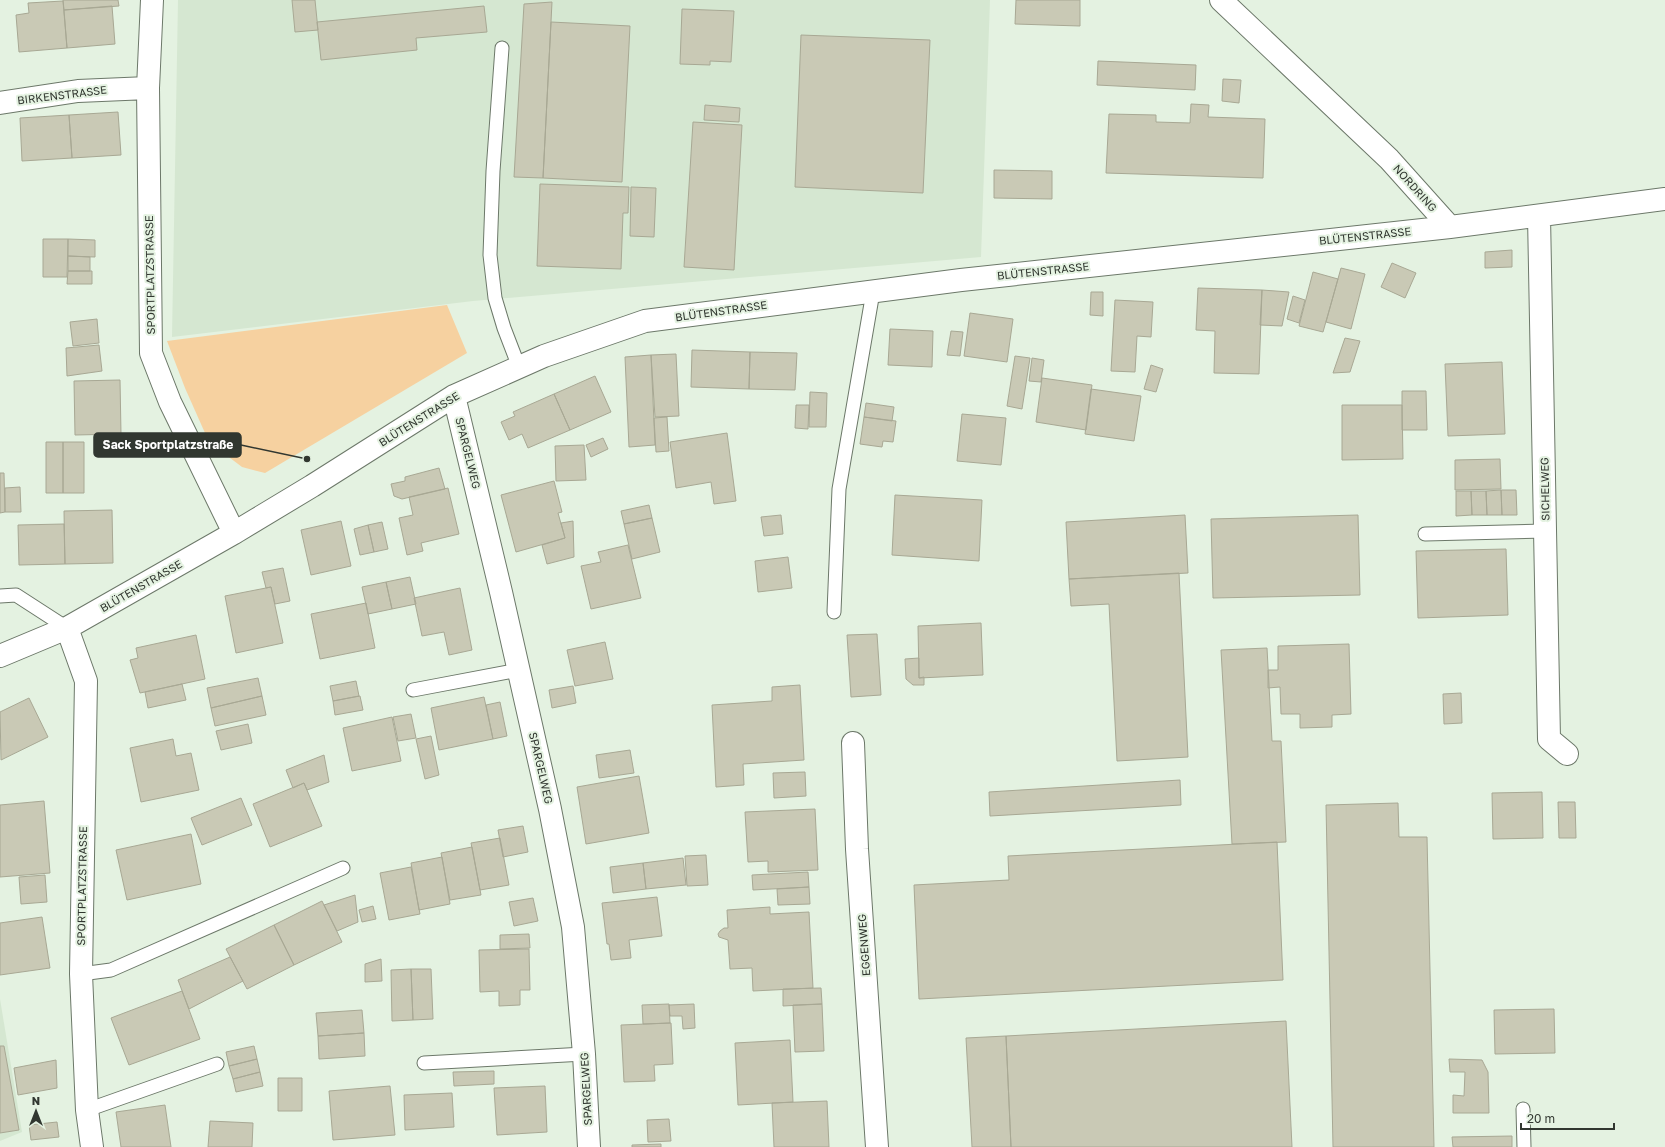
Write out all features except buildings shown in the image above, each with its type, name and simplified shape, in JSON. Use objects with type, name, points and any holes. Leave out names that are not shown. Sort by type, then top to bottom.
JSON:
[{"type":"street","name":"SPORTPLATZSTRASSE","points":[[152,0],[148,88],[151,353],[170,402],[234,533]]},
{"type":"street","name":"NORDRING","points":[[1221,0],[1389,160],[1450,227]]},
{"type":"street","name":"BIRKENSTRASSE","points":[[0,103],[78,91],[148,88]]},
{"type":"street","points":[[1450,227],[1665,199]]},
{"type":"street","name":"SICHELWEG","points":[[1539,216],[1550,739],[1567,754]]},
{"type":"street","name":"BLÜTENSTRASSE","points":[[0,656],[66,628],[234,533],[312,486],[454,396],[544,356],[645,322],[969,279],[1450,227]]},
{"type":"street","name":"SPARGELWEG","points":[[454,396],[519,670],[550,809],[573,927],[584,1054],[589,1147]]},
{"type":"street","name":"SPORTPLATZSTRASSE","points":[[66,628],[86,681],[81,974],[87,1110],[92,1147]]},
{"type":"street","name":"EGGENWEG","points":[[853,743],[857,849],[877,1147]]},
{"type":"lane","points":[[502,48],[493,171],[490,255],[495,298],[504,328],[519,366]]},
{"type":"lane","points":[[834,612],[839,489],[873,292]]},
{"type":"lane","points":[[1425,534],[1545,531]]},
{"type":"lane","points":[[0,596],[16,595],[66,628]]},
{"type":"lane","points":[[413,690],[519,670]]},
{"type":"lane","points":[[81,974],[111,970],[343,868]]},
{"type":"lane","points":[[424,1063],[584,1054]]},
{"type":"lane","points":[[87,1110],[217,1064]]},
{"type":"lane","points":[[1523,1109],[1524,1147]]},
{"type":"shaded area","points":[[178,0],[990,0],[981,257],[473,301],[172,337]]},
{"type":"shaded area","points":[[447,305],[467,353],[265,473],[242,467],[209,442],[185,388],[167,341]]},
{"type":"shaded area","points":[[0,999],[22,1132],[0,1141]]},
{"type":"place","name":"Sack Sportplatzstraße","points":[[307,459]]}]
